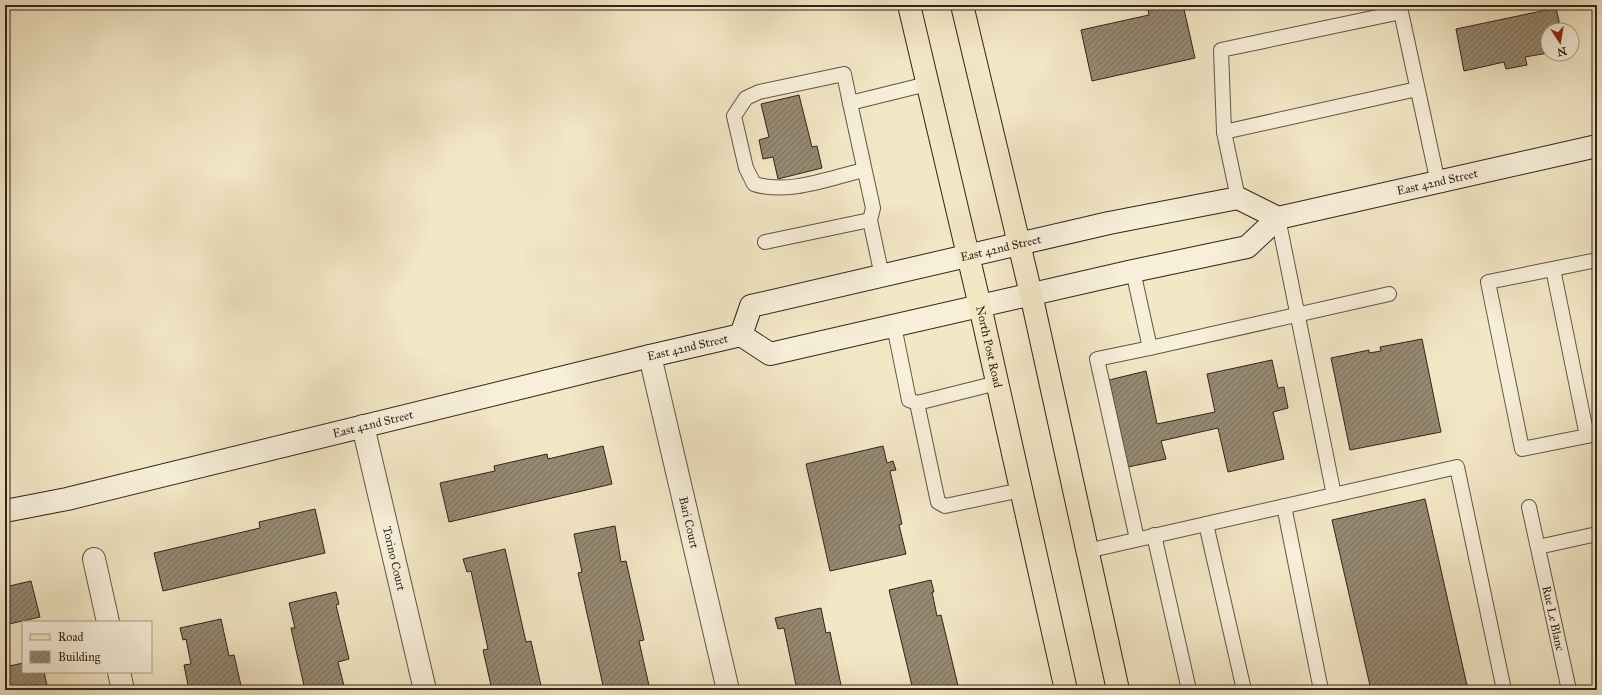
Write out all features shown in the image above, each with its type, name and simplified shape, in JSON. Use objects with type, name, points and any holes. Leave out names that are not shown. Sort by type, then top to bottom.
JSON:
[{"type":"main road","name":"North Post Road","points":[[909,5],[980,306],[1066,690]]},
{"type":"main road","points":[[962,5],[1031,294],[1118,690]]},
{"type":"street","name":"East 42nd Street","points":[[5,511],[67,498],[741,335],[770,354],[1133,270],[1247,247],[1278,218],[1597,146]]},
{"type":"street","name":"East 42nd Street","points":[[741,335],[751,306],[1109,223],[1238,198]]},
{"type":"street","points":[[1238,198],[1278,218]]},
{"type":"street","name":"Bari Court","points":[[650,356],[728,690]]},
{"type":"street","name":"Torino Court","points":[[363,426],[426,690]]},
{"type":"street","points":[[94,559],[108,621]]},
{"type":"street","points":[[119,673],[123,690]]},
{"type":"lane","points":[[1238,198],[1224,132],[1221,50],[1401,12],[1438,183]]},
{"type":"lane","points":[[864,170],[784,188],[768,188],[754,184],[746,168],[734,116],[746,98],[760,92],[844,74],[873,208],[870,220],[882,276]]},
{"type":"lane","points":[[850,103],[927,84]]},
{"type":"lane","points":[[1224,132],[1418,89]]},
{"type":"lane","points":[[1278,218],[1334,495]]},
{"type":"lane","points":[[765,242],[870,220]]},
{"type":"lane","points":[[1553,269],[1592,435],[1522,449],[1488,282],[1597,260]]},
{"type":"lane","points":[[1133,270],[1150,348]]},
{"type":"lane","points":[[1137,539],[1097,359],[1389,294]]},
{"type":"lane","points":[[894,326],[909,400],[917,403],[997,383]]},
{"type":"lane","points":[[917,403],[938,502],[945,506],[1021,490]]},
{"type":"lane","points":[[1087,551],[1457,467],[1504,690]]},
{"type":"lane","points":[[1284,506],[1321,690]]},
{"type":"lane","name":"Rue Le Blanc","points":[[1529,507],[1569,690]]},
{"type":"lane","points":[[1206,524],[1244,690]]},
{"type":"lane","points":[[1538,547],[1597,534]]},
{"type":"lane","points":[[1154,535],[1189,690]]},
{"type":"building","points":[[1147,5],[1183,5],[1195,58],[1092,81],[1081,30],[1149,15]]},
{"type":"building","points":[[1556,8],[1559,22],[1540,22],[1540,54],[1525,57],[1527,65],[1506,69],[1504,62],[1464,71],[1456,29]]},
{"type":"building","points":[[799,95],[812,147],[817,146],[822,168],[778,179],[773,157],[763,159],[759,140],[769,137],[761,104]]},
{"type":"building","points":[[1422,339],[1441,432],[1350,450],[1331,358],[1369,350],[1369,353],[1381,351],[1380,347]]},
{"type":"building","points":[[1272,360],[1278,388],[1284,387],[1288,408],[1273,412],[1284,459],[1228,472],[1218,428],[1161,441],[1166,459],[1128,467],[1109,380],[1146,371],[1157,424],[1215,412],[1207,374]]},
{"type":"building","points":[[603,446],[612,484],[449,522],[440,483],[495,471],[494,466],[547,454],[548,459]]},
{"type":"building","points":[[883,446],[887,463],[893,461],[896,470],[890,471],[902,524],[899,525],[906,554],[830,571],[806,464]]},
{"type":"building","points":[[1425,499],[1468,690],[1371,690],[1332,520]]},
{"type":"building","points":[[315,509],[325,553],[163,591],[154,553],[260,528],[259,522]]},
{"type":"building","points":[[615,526],[621,562],[626,561],[644,640],[639,641],[650,690],[604,690],[578,573],[582,572],[574,534]]},
{"type":"building","points":[[505,549],[526,642],[531,641],[542,690],[492,690],[483,650],[488,649],[471,571],[467,572],[463,559]]},
{"type":"building","points":[[931,580],[937,616],[941,615],[959,690],[913,690],[889,590]]},
{"type":"building","points":[[31,581],[40,617],[5,625],[5,587]]},
{"type":"building","points":[[1597,584],[1597,603],[1593,585]]},
{"type":"building","points":[[336,592],[339,604],[336,605],[349,659],[338,662],[345,690],[305,690],[291,628],[295,628],[289,603]]},
{"type":"building","points":[[821,608],[826,633],[830,632],[842,690],[797,690],[784,628],[778,629],[775,618]]},
{"type":"building","points":[[221,619],[229,656],[234,655],[242,690],[189,690],[184,665],[191,664],[186,639],[183,640],[180,628]]},
{"type":"building","points":[[22,663],[22,673],[44,673],[48,690],[9,690],[5,667]]}]
